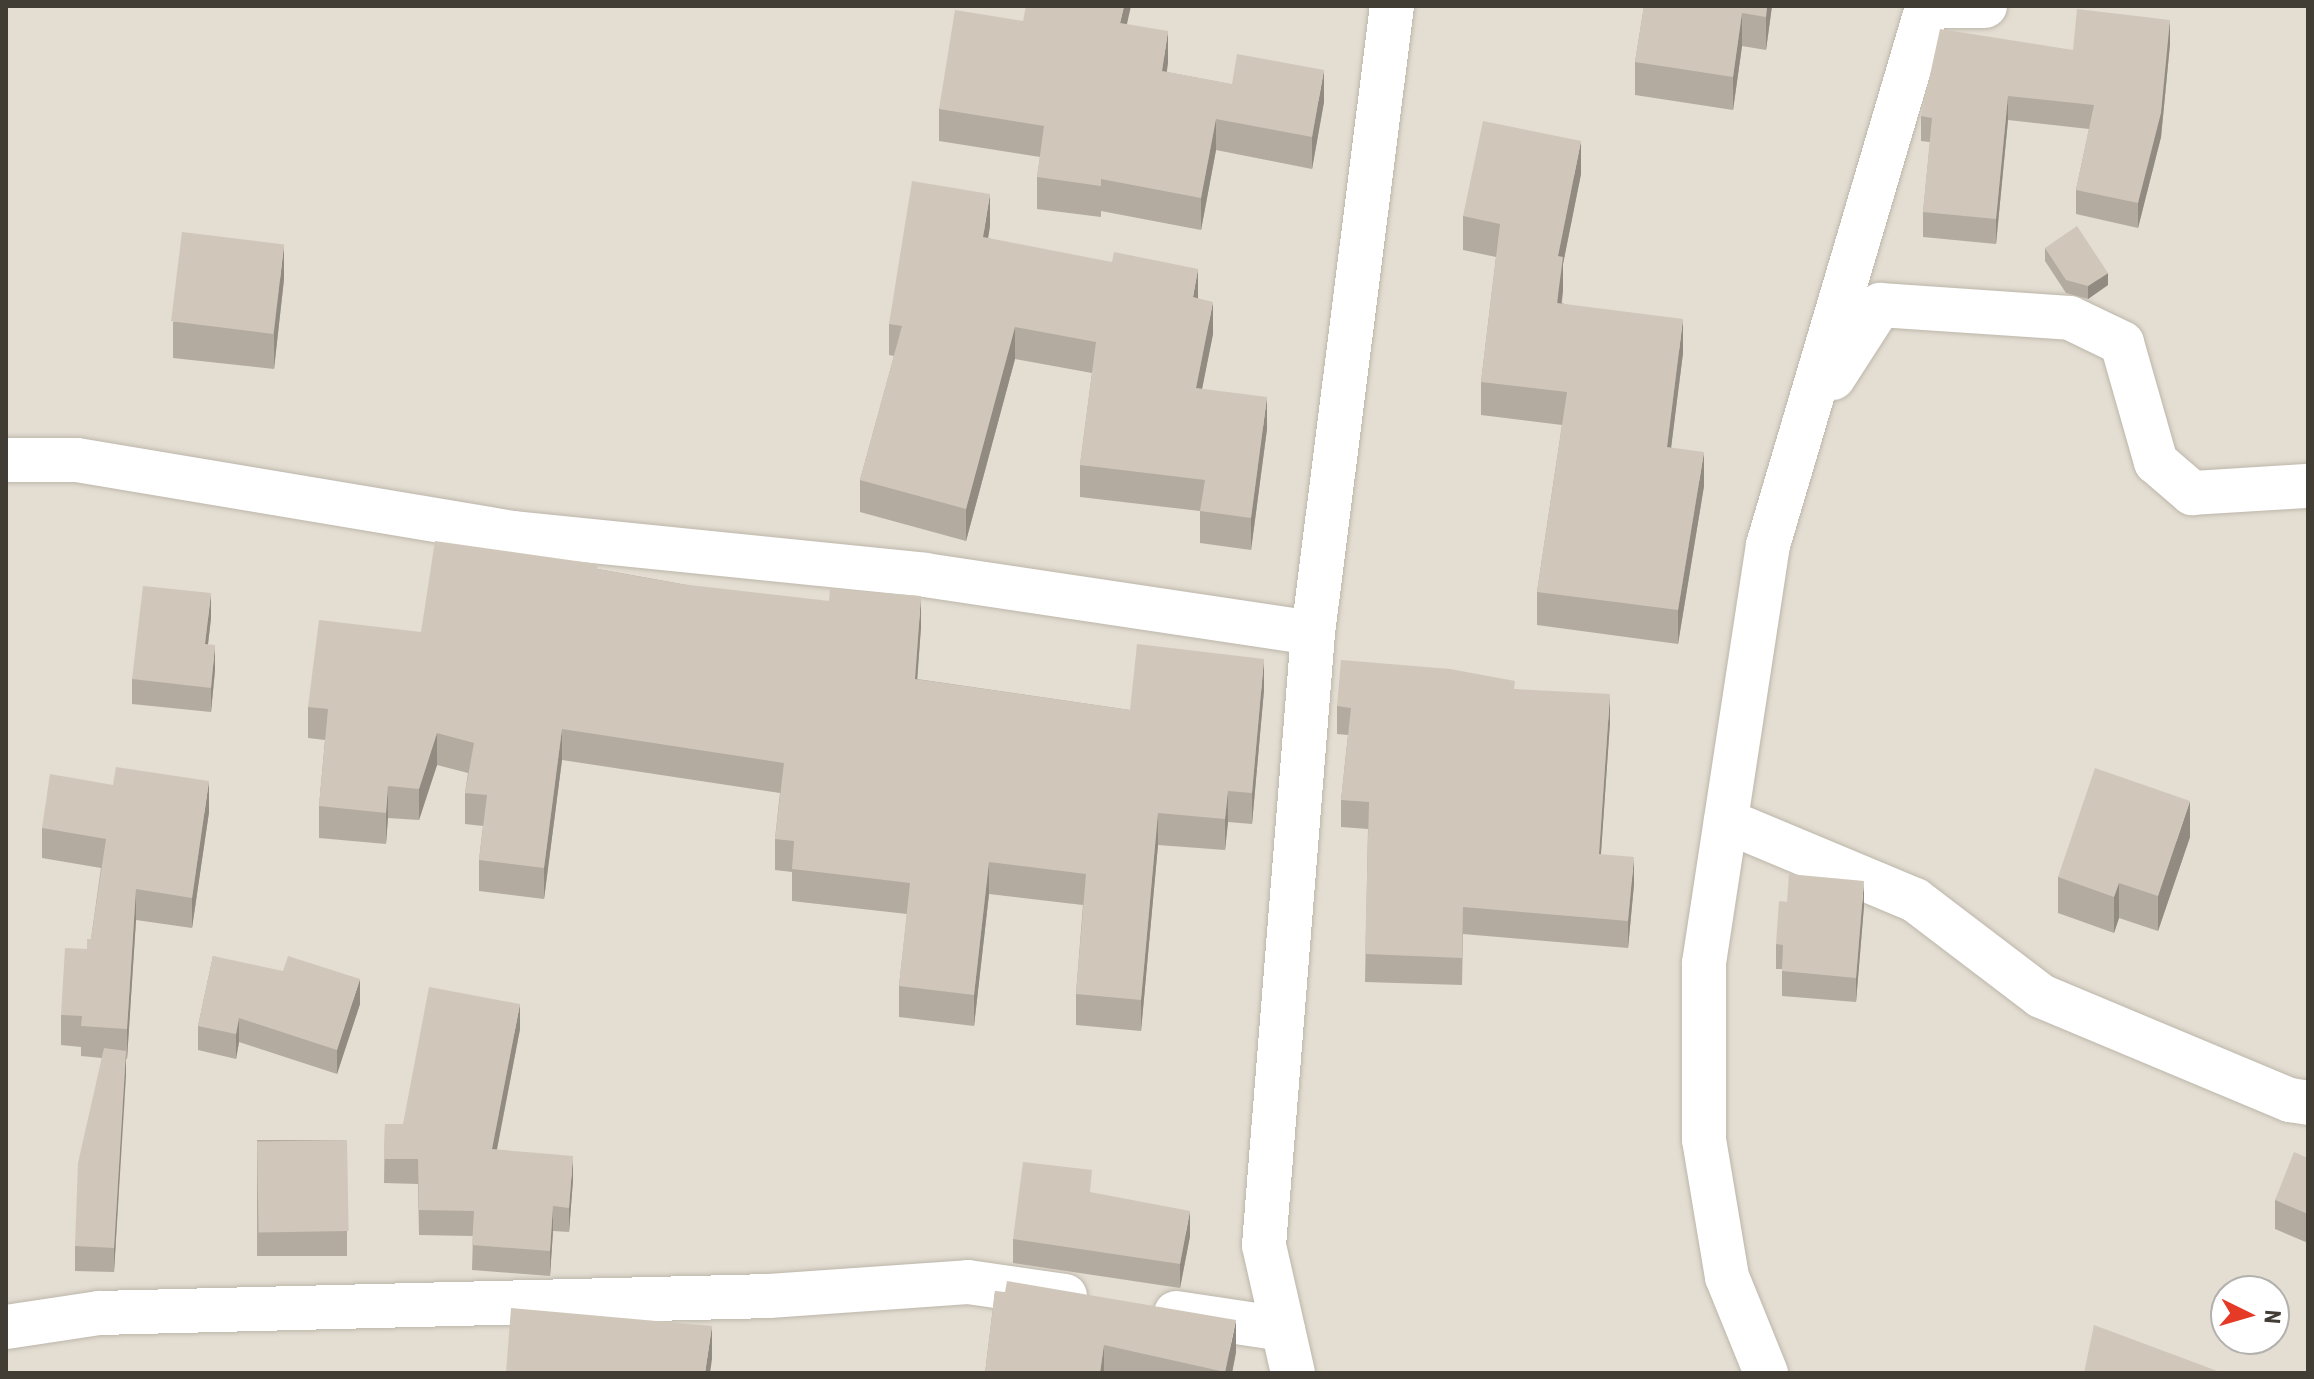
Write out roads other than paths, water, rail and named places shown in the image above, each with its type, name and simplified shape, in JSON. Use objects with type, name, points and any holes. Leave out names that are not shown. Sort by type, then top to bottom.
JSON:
[{"type":"street","points":[[1293,1373],[1264,1245],[1313,633],[1392,6]]},
{"type":"street","points":[[1766,1373],[1727,1277],[1704,1140],[1704,963],[1768,545],[1927,7],[1985,6]]},
{"type":"street","points":[[1768,545],[1834,374],[1880,305],[2070,318],[2122,343],[2156,462],[2192,493],[2308,486]]},
{"type":"street","points":[[6,460],[77,460],[514,533],[925,575],[1313,633]]},
{"type":"street","points":[[1726,821],[1915,900],[2041,996],[2290,1100],[2308,1103]]},
{"type":"street","points":[[6,1327],[99,1313],[769,1296],[968,1282],[1283,1329]]}]
